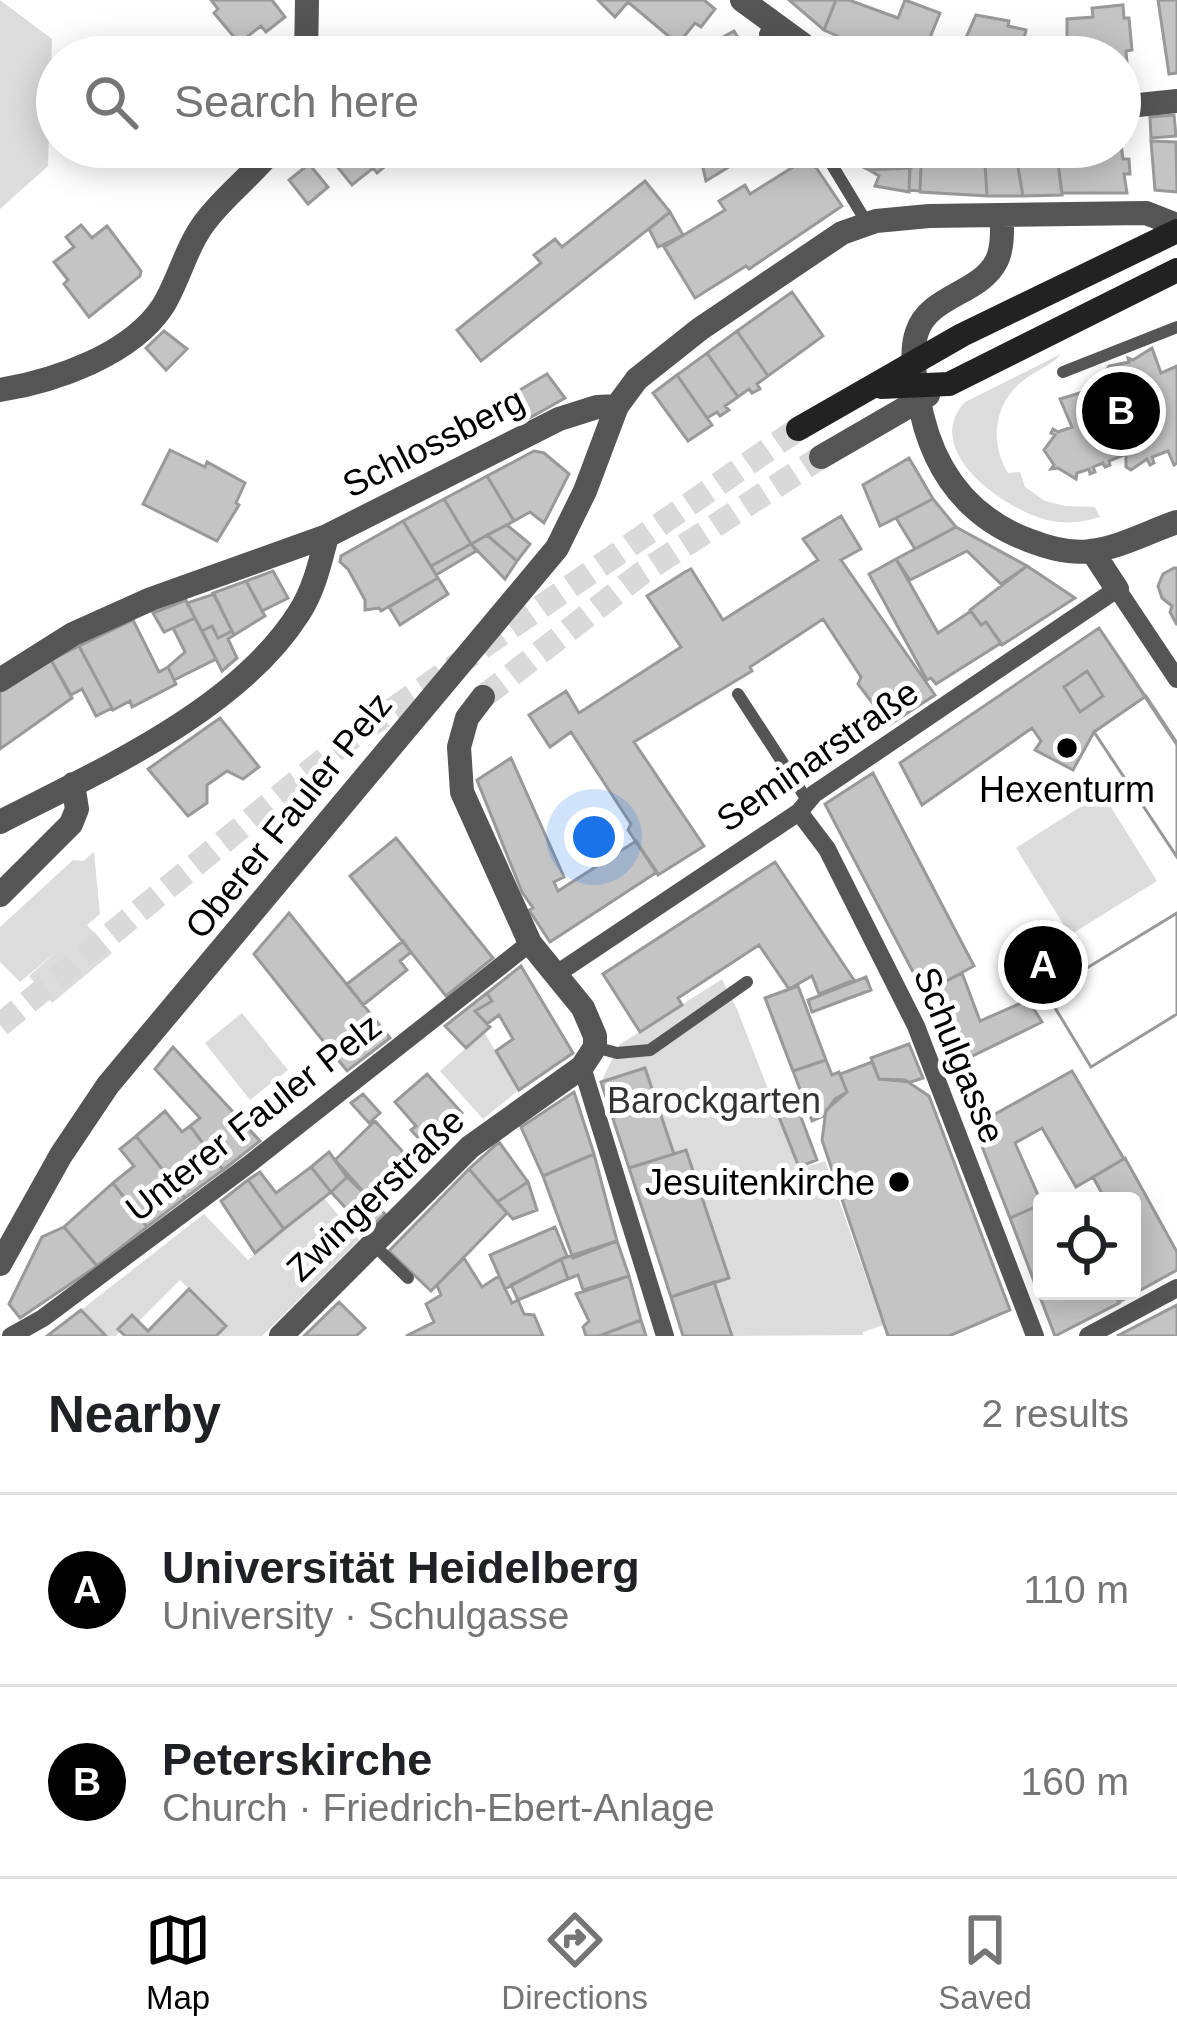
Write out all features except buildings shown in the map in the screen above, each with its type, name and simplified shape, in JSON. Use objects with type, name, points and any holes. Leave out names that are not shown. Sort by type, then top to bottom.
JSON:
[{"type":"main road","points":[[916,382],[962,335],[1177,228]]},
{"type":"main road","points":[[798,429],[867,389],[916,382],[949,384],[1177,270]]},
{"type":"street","points":[[306,36],[307,0]]},
{"type":"street","points":[[742,0],[789,36]]},
{"type":"street","points":[[1141,105],[1177,101]]},
{"type":"street","points":[[0,390],[76,366],[136,335],[160,310],[202,226],[256,168]]},
{"type":"street","points":[[617,406],[664,355],[862,213],[908,217],[1147,213],[1177,228]]},
{"type":"street","points":[[1002,215],[995,264],[926,316],[917,333],[916,382],[935,458],[973,509],[1038,544],[1092,551],[1177,522]]},
{"type":"street","points":[[820,457],[916,382]]},
{"type":"street","name":"Schlossberg","points":[[0,680],[73,634],[151,599],[327,536],[559,419],[617,406]]},
{"type":"street","name":"Oberer Fauler Pelz","points":[[0,1264],[93,1104],[557,548],[585,491],[617,406]]},
{"type":"street","points":[[0,822],[185,719],[264,656],[307,598],[327,536]]},
{"type":"street","points":[[1092,551],[1177,679]]},
{"type":"street","name":"Seminarstraße","points":[[555,975],[1118,589]]},
{"type":"street","points":[[483,697],[466,718],[462,736],[462,793],[530,943],[588,1018],[588,1057],[633,1263],[665,1336]]},
{"type":"street","points":[[0,895],[71,824],[76,809],[73,784]]},
{"type":"street","name":"Schulgasse","points":[[803,806],[909,1011],[1035,1336]]},
{"type":"street","name":"Unterer Fauler Pelz","points":[[11,1336],[43,1318],[229,1179],[530,943]]},
{"type":"street","name":"Zwingerstraße","points":[[281,1336],[482,1137],[588,1057]]},
{"type":"street","points":[[1088,1336],[1177,1288]]},
{"type":"lane","points":[[766,36],[770,23]]},
{"type":"lane","points":[[834,168],[862,213]]},
{"type":"lane","points":[[1063,372],[1177,327]]},
{"type":"lane","points":[[738,694],[803,806]]},
{"type":"lane","points":[[588,1057],[650,1050],[747,982]]},
{"type":"lane","points":[[374,1245],[408,1278]]},
{"type":"green space","points":[[0,0],[48,36],[36,36],[36,168],[46,168],[0,209]]},
{"type":"green space","points":[[1061,354],[1006,399],[998,423],[998,448],[1008,473],[1020,472],[1025,487],[1045,501],[1095,507],[1100,517],[1076,522],[1034,516],[993,493],[961,459],[953,440],[954,421],[965,402]]},
{"type":"green space","points":[[1102,793],[1157,881],[1070,935],[1016,848]]},
{"type":"green space","points":[[94,852],[100,914],[87,925],[112,953],[52,1003],[29,976],[57,951],[20,982],[0,962],[0,927],[73,860],[83,861]]},
{"type":"green space","name":"Barockgarten","points":[[722,979],[799,1169],[825,1161],[883,1325],[863,1335],[732,1336],[714,1282],[686,1151],[674,1154],[646,1068],[601,1082],[619,1045]]},
{"type":"green space","points":[[242,1013],[288,1070],[250,1100],[205,1043]]},
{"type":"green space","points":[[484,1032],[519,1090],[483,1119],[440,1071]]},
{"type":"green space","points":[[324,1198],[359,1240],[262,1336],[216,1336],[226,1325],[180,1280],[139,1321],[132,1316],[116,1336],[106,1336],[81,1310],[204,1214],[248,1260]]},
{"type":"tunnel","points":[[0,1025],[344,743],[798,429]]},
{"type":"tunnel","points":[[483,697],[642,573],[821,457]]},
{"type":"place","name":"Peterskirche","points":[[1121,411]]},
{"type":"place","name":"Hexenturm","points":[[1067,748]]},
{"type":"place","name":"Universität Heidelberg","points":[[1043,965]]},
{"type":"place","name":"Jesuitenkirche","points":[[899,1182]]}]
